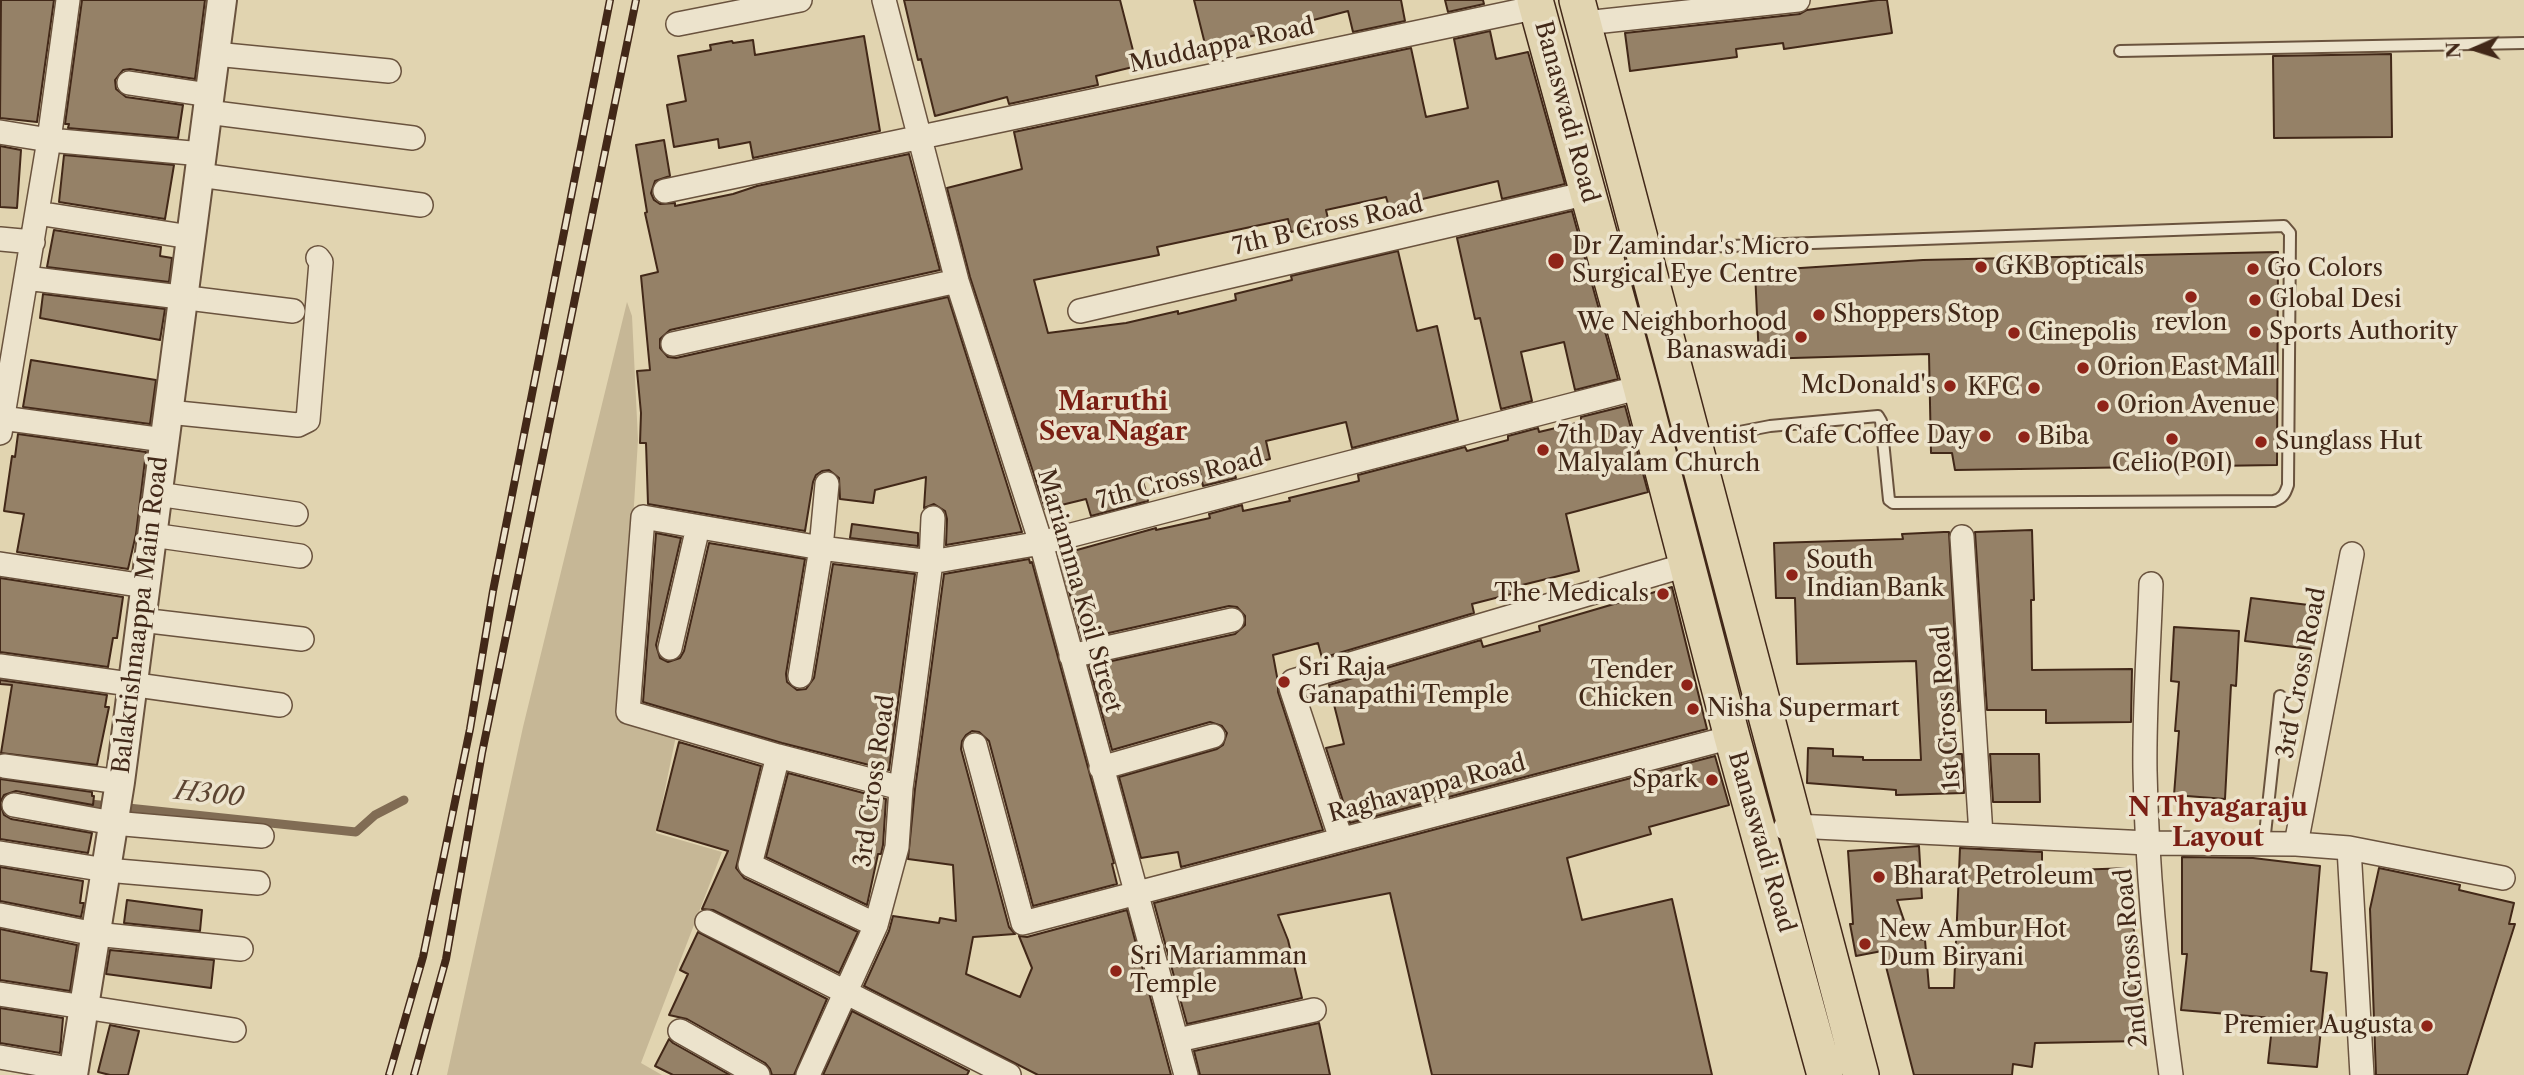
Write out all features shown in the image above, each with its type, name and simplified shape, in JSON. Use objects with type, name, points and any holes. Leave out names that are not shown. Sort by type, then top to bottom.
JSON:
[{"type":"main road","name":"Banaswadi Road","points":[[1537,4],[1825,1075]]},
{"type":"main road","name":"Banaswadi Road","points":[[1581,11],[1861,1075]]},
{"type":"street","points":[[68,0],[33,242],[26,278],[10,318],[1,425],[164,440]]},
{"type":"street","name":"Balakrishnaappa Main Road","points":[[74,1072],[133,683],[222,0]]},
{"type":"street","points":[[678,24],[800,0]]},
{"type":"street","name":"Mariamma Koil Street","points":[[884,0],[957,281],[1041,543],[1186,1075]]},
{"type":"street","points":[[1581,11],[1798,0]]},
{"type":"street","name":"Muddappa Road","points":[[664,191],[1537,4]]},
{"type":"street","points":[[215,54],[390,71]]},
{"type":"street","points":[[129,83],[208,103],[414,138]]},
{"type":"street","points":[[0,132],[421,205]]},
{"type":"street","name":"7th B Cross Road","points":[[1080,311],[1588,193]]},
{"type":"street","points":[[37,213],[190,237]]},
{"type":"street","points":[[0,239],[33,242]]},
{"type":"street","points":[[168,412],[298,425],[309,420],[321,262],[318,258]]},
{"type":"street","points":[[26,278],[293,311]]},
{"type":"street","points":[[673,344],[957,281]]},
{"type":"street","name":"7th Cross Road","points":[[778,756],[628,712],[643,517],[821,548],[931,562],[1041,543],[1641,387]]},
{"type":"street","points":[[800,676],[821,548],[827,484]]},
{"type":"street","points":[[157,494],[296,514]]},
{"type":"street","name":"3rd Cross Road","points":[[808,1075],[876,925],[897,847],[901,788],[931,562],[933,518]]},
{"type":"street","points":[[670,648],[698,527]]},
{"type":"street","points":[[152,535],[300,556]]},
{"type":"street","name":"1st Cross Road","points":[[1962,537],[1981,835]]},
{"type":"street","name":"3rd Cross Road","points":[[2296,844],[2352,554]]},
{"type":"street","points":[[0,564],[145,586]]},
{"type":"street","points":[[1341,839],[1291,688],[1294,680],[1686,565]]},
{"type":"street","name":"2nd Cross Road","points":[[2151,584],[2145,769],[2148,843],[2162,1013],[2171,1075]]},
{"type":"street","points":[[141,620],[302,639]]},
{"type":"street","points":[[1071,656],[1232,620]]},
{"type":"street","points":[[0,666],[280,705]]},
{"type":"street","points":[[1101,768],[1213,736]]},
{"type":"street","name":"Raghavappa Road","points":[[1136,893],[1732,737]]},
{"type":"street","points":[[975,745],[1023,923],[1136,893]]},
{"type":"street","points":[[876,925],[750,865],[778,756],[901,788]]},
{"type":"street","points":[[4,766],[116,804],[262,836]]},
{"type":"street","points":[[14,805],[116,804]]},
{"type":"street","points":[[1760,832],[1795,826],[2148,843],[2296,844],[2349,849],[2503,878]]},
{"type":"street","points":[[2349,849],[2362,1075]]},
{"type":"street","points":[[0,853],[106,870],[258,883]]},
{"type":"street","points":[[0,915],[95,934],[241,949]]},
{"type":"street","points":[[707,922],[845,991],[978,1067],[1009,1075]]},
{"type":"street","points":[[0,994],[234,1030]]},
{"type":"street","points":[[1178,1040],[1314,1010]]},
{"type":"street","points":[[680,1031],[758,1075]]},
{"type":"street","points":[[0,1058],[74,1072]]},
{"type":"lane","points":[[2120,51],[2524,43]]},
{"type":"lane","points":[[1643,249],[2284,226],[2290,233],[2288,485],[2285,494],[2280,498],[2192,502],[1893,503],[1889,500],[1881,421],[1878,416],[1770,426],[1693,440]]},
{"type":"lane","points":[[2264,843],[2280,696]]},
{"type":"shaded area","points":[[627,302],[632,316],[638,440],[621,715],[676,736],[656,833],[722,852],[641,1063],[662,1075],[447,1075],[523,727]]},
{"type":"building","points":[[1,0],[54,0],[37,122],[0,118]]},
{"type":"building","points":[[82,0],[205,0],[195,79],[130,69],[123,70],[115,80],[116,89],[126,97],[183,105],[178,138],[68,128],[69,124],[65,124]]},
{"type":"building","points":[[904,0],[1120,0],[1137,66],[1096,76],[1098,85],[1009,104],[1007,97],[935,116]]},
{"type":"building","points":[[1194,0],[1401,0],[1405,21],[1353,32],[1348,11],[1206,48]]},
{"type":"building","points":[[1445,0],[1483,0],[1484,4],[1448,12]]},
{"type":"building","points":[[1887,0],[1892,33],[1784,49],[1783,43],[1736,49],[1737,57],[1630,71],[1625,33],[1800,14],[1807,10]]},
{"type":"building","points":[[1490,31],[1496,59],[1528,52],[1565,184],[1502,199],[1498,181],[1389,207],[1386,197],[1326,210],[1329,223],[1291,232],[1288,219],[1157,247],[1159,255],[1034,280],[1048,333],[1126,323],[1178,311],[1178,314],[1236,300],[1235,294],[1292,280],[1291,276],[1398,251],[1417,331],[1437,326],[1458,420],[1352,448],[1346,422],[1266,441],[1270,459],[1233,468],[1236,478],[1203,486],[1199,468],[1143,481],[1148,501],[1091,516],[1086,499],[1045,509],[970,277],[947,188],[1022,169],[1014,132],[1411,48],[1426,117],[1468,108],[1454,39]]},
{"type":"building","points":[[864,36],[880,131],[753,158],[750,142],[719,148],[718,139],[674,147],[667,105],[686,101],[678,56],[711,50],[710,45],[732,41],[753,40],[755,55]]},
{"type":"building","points":[[2391,54],[2392,137],[2274,138],[2273,56]]},
{"type":"building","points":[[664,140],[670,176],[655,181],[651,193],[654,200],[660,204],[675,203],[675,206],[909,154],[940,270],[670,330],[660,339],[660,348],[668,357],[676,358],[948,297],[1022,532],[946,545],[945,511],[934,504],[924,508],[926,477],[875,490],[873,503],[840,499],[839,478],[829,470],[822,471],[816,475],[813,482],[805,531],[648,504],[646,443],[640,443],[641,413],[637,371],[650,370],[641,276],[658,272],[645,213],[647,212],[636,145]]},
{"type":"building","points":[[0,146],[21,150],[17,208],[0,207]]},
{"type":"building","points":[[64,155],[174,165],[165,219],[59,202]]},
{"type":"building","points":[[1572,211],[1618,379],[1575,390],[1564,342],[1521,352],[1532,401],[1501,409],[1480,318],[1475,319],[1457,238]]},
{"type":"building","points":[[54,230],[161,247],[160,256],[172,258],[169,282],[47,267]]},
{"type":"building","name":"Orion Avenue","points":[[2278,252],[2277,465],[1955,470],[1952,453],[1931,453],[1929,354],[1759,359],[1755,271],[1923,260]]},
{"type":"building","points":[[43,294],[165,309],[160,340],[40,318]]},
{"type":"building","points":[[31,360],[156,380],[150,424],[23,407]]},
{"type":"building","points":[[1625,406],[1648,492],[1566,514],[1579,571],[1518,586],[1519,592],[1472,604],[1474,613],[1322,658],[1318,643],[1273,655],[1278,692],[1323,830],[1181,867],[1178,852],[1141,858],[1119,777],[1217,749],[1223,745],[1227,733],[1222,726],[1210,722],[1112,750],[1089,666],[1235,634],[1245,625],[1245,616],[1237,607],[1229,606],[1082,639],[1059,555],[1156,528],[1210,518],[1209,514],[1242,505],[1243,511],[1290,501],[1289,498],[1359,481],[1358,475],[1465,447],[1467,451],[1508,440],[1508,436],[1538,428],[1539,432],[1581,422],[1581,417]]},
{"type":"building","points":[[18,434],[146,452],[136,534],[128,569],[17,552],[24,514],[4,511]]},
{"type":"building","points":[[852,524],[918,533],[918,546],[850,538]]},
{"type":"building","points":[[2032,530],[2032,670],[2132,669],[2131,722],[2046,723],[2046,710],[1987,710],[1975,532]]},
{"type":"building","points":[[1949,532],[1959,711],[1952,711],[1954,754],[1962,754],[1964,793],[1896,795],[1896,790],[1807,783],[1808,748],[1833,749],[1833,756],[1863,757],[1863,760],[1921,760],[1916,661],[1797,664],[1795,598],[1776,598],[1774,543],[1903,539],[1902,534]]},
{"type":"building","points":[[656,533],[681,538],[656,645],[660,658],[668,662],[680,658],[684,651],[709,543],[805,559],[786,674],[787,682],[797,690],[806,689],[814,678],[833,564],[915,574],[889,770],[782,743],[643,702]]},
{"type":"building","points":[[1029,559],[1114,863],[1112,864],[1117,884],[1033,906],[989,741],[979,732],[972,731],[962,741],[961,749],[1009,927],[1015,934],[973,937],[966,974],[1020,997],[1032,968],[1019,936],[1027,937],[1127,910],[1171,1075],[1038,1075],[864,986],[893,916],[939,923],[940,918],[956,921],[953,865],[908,859],[944,574]]},
{"type":"building","points":[[0,578],[123,597],[117,638],[113,638],[108,667],[0,652]]},
{"type":"building","points":[[1672,587],[1707,729],[1350,823],[1326,748],[1344,744],[1329,685],[1481,640],[1483,647],[1540,631],[1539,626]]},
{"type":"building","points":[[2251,598],[2317,606],[2311,649],[2245,641]]},
{"type":"building","points":[[2174,627],[2239,631],[2236,686],[2231,685],[2225,799],[2174,795],[2179,731],[2175,731],[2179,682],[2171,681]]},
{"type":"building","points":[[0,680],[107,695],[105,707],[109,707],[97,765],[1,753],[12,685],[0,684]]},
{"type":"building","points":[[679,742],[761,766],[736,868],[744,878],[858,932],[839,973],[713,910],[702,909],[728,851],[657,830]]},
{"type":"building","points":[[1990,754],[2039,754],[2040,802],[1993,802]]},
{"type":"building","points":[[1715,756],[1729,805],[1649,827],[1651,834],[1567,858],[1582,920],[1672,899],[1712,1075],[1432,1075],[1390,893],[1278,915],[1288,940],[1302,998],[1187,1024],[1154,903]]},
{"type":"building","points":[[788,773],[886,799],[883,845],[881,854],[878,854],[867,905],[766,857]]},
{"type":"building","points":[[0,779],[92,792],[93,805],[16,791],[4,795],[0,803]]},
{"type":"building","points":[[0,803],[4,815],[11,819],[92,833],[88,853],[0,839]]},
{"type":"building","points":[[1919,846],[1922,898],[1897,900],[1910,938],[1925,940],[1929,988],[1954,988],[1960,848],[2042,852],[2042,871],[2132,868],[2136,999],[2142,999],[2143,1041],[2035,1043],[2032,1067],[2013,1064],[2012,1075],[1914,1075],[1882,951],[1856,956],[1850,924],[1853,924],[1848,851]]},
{"type":"building","points":[[2182,857],[2253,858],[2320,866],[2311,971],[2327,973],[2317,1067],[2268,1063],[2273,1018],[2181,1010],[2187,954],[2182,954]]},
{"type":"building","points":[[0,867],[83,881],[80,903],[84,903],[81,917],[0,901]]},
{"type":"building","points":[[2379,868],[2460,885],[2459,890],[2514,903],[2509,924],[2515,924],[2467,1075],[2376,1075],[2370,909]]},
{"type":"building","points":[[127,900],[202,910],[200,931],[124,923]]},
{"type":"building","points":[[0,929],[77,945],[70,991],[0,980]]},
{"type":"building","points":[[698,932],[827,999],[794,1075],[772,1075],[765,1063],[687,1019],[669,1015],[688,974],[680,970]]},
{"type":"building","points":[[110,950],[214,960],[211,988],[106,974]]},
{"type":"building","points":[[0,1008],[63,1018],[60,1053],[0,1043]]},
{"type":"building","points":[[852,1011],[969,1071],[967,1075],[823,1075]]},
{"type":"building","points":[[1319,1023],[1330,1075],[1200,1075],[1194,1051]]},
{"type":"building","points":[[110,1025],[139,1031],[128,1075],[98,1072]]},
{"type":"building","points":[[669,1039],[730,1075],[673,1075],[655,1066]]},
{"type":"waterway","name":"H300","points":[[33,798],[356,832],[375,815],[404,800]]},
{"type":"railway","points":[[389,1075],[423,957],[470,729],[493,591],[610,0]]},
{"type":"railway","points":[[414,1075],[446,959],[482,753],[636,0]]},
{"type":"place","name":"Dr Zamindar's Micro Surgical Eye Centre","points":[[1556,261]]},
{"type":"place","name":"GKB opticals","points":[[1981,267]]},
{"type":"place","name":"Go Colors","points":[[2253,269]]},
{"type":"place","name":"revlon","points":[[2191,297]]},
{"type":"place","name":"Global Desi","points":[[2255,300]]},
{"type":"place","name":"Shoppers Stop","points":[[1819,315]]},
{"type":"place","name":"Sports Authority","points":[[2255,332]]},
{"type":"place","name":"Cinepolis","points":[[2014,333]]},
{"type":"place","name":"We Neighborhood Banaswadi","points":[[1801,337]]},
{"type":"place","name":"Orion East Mall","points":[[2083,368]]},
{"type":"place","name":"McDonald's","points":[[1950,386]]},
{"type":"place","name":"KFC","points":[[2034,388]]},
{"type":"place","name":"Orion Avenue","points":[[2103,406]]},
{"type":"place","name":"Cafe Coffee Day","points":[[1985,436]]},
{"type":"place","name":"Biba","points":[[2024,437]]},
{"type":"place","name":"Celio(POI)","points":[[2172,439]]},
{"type":"place","name":"Sunglass Hut","points":[[2261,442]]},
{"type":"place","name":"7th Day Adventist Malyalam Church","points":[[1543,450]]},
{"type":"place","name":"South Indian Bank","points":[[1792,575]]},
{"type":"place","name":"The Medicals","points":[[1663,594]]},
{"type":"place","name":"Sri Raja Ganapathi Temple","points":[[1284,682]]},
{"type":"place","name":"Tender Chicken","points":[[1687,685]]},
{"type":"place","name":"Nisha Supermart","points":[[1693,709]]},
{"type":"place","name":"Spark","points":[[1712,780]]},
{"type":"place","name":"Bharat Petroleum","points":[[1879,877]]},
{"type":"place","name":"New Ambur Hot Dum Biryani","points":[[1865,944]]},
{"type":"place","name":"Sri Mariamman Temple","points":[[1116,971]]},
{"type":"place","name":"Premier Augusta","points":[[2427,1026]]},
{"type":"district","name":"Maruthi Seva Nagar","points":[[1113,417]]},
{"type":"district","name":"N Thyagaraju Layout","points":[[2218,823]]}]
